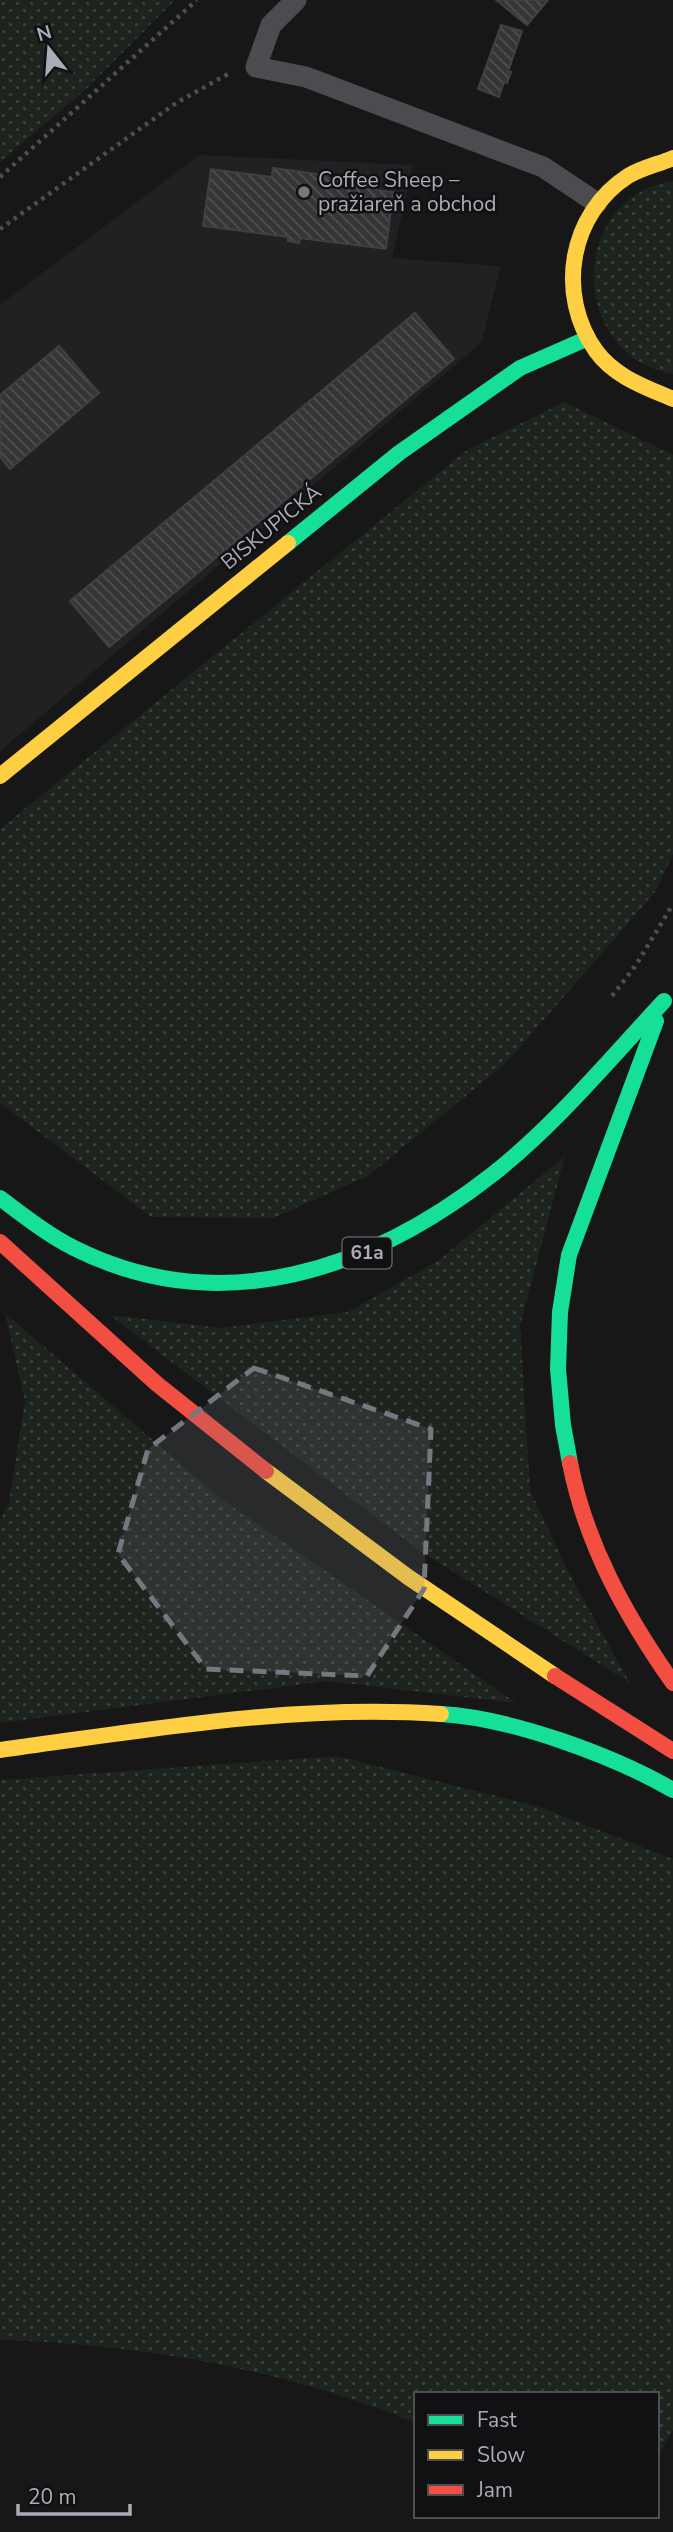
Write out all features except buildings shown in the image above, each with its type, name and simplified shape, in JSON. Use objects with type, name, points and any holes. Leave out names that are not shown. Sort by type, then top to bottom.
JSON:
[{"type":"main road","points":[[673,158],[631,173],[597,203],[575,246],[570,270],[574,305],[586,339],[614,373],[653,394],[673,399]]},
{"type":"main road","name":"BISKUPICKÁ","points":[[0,776],[399,453],[520,368],[586,339]]},
{"type":"main road","name":"61a","points":[[0,1198],[40,1228],[83,1252],[151,1277],[209,1285],[268,1283],[328,1269],[389,1244],[492,1174],[544,1128],[669,994]]},
{"type":"main road","name":"61a","points":[[669,994],[613,1128],[569,1253],[557,1339],[561,1423],[578,1505],[606,1577],[644,1646],[673,1683]]},
{"type":"main road","points":[[0,1242],[162,1389],[275,1480],[398,1572],[541,1670],[673,1751]]},
{"type":"main road","points":[[0,1750],[173,1724],[370,1709],[451,1715],[537,1734],[600,1756],[673,1790]]},
{"type":"lane","points":[[296,0],[271,24],[256,67],[306,77],[543,167],[597,203]]},
{"type":"path","points":[[0,177],[197,0]]},
{"type":"path","points":[[0,229],[186,97],[221,76],[256,67]]},
{"type":"path","points":[[605,1006],[636,965],[673,904]]},
{"type":"highlighted area","points":[[254,1368],[431,1429],[424,1589],[367,1676],[206,1669],[118,1554],[148,1449]]},
{"type":"shaded area","points":[[0,0],[175,0],[85,90],[0,162]]},
{"type":"shaded area","points":[[199,155],[413,165],[392,258],[501,266],[481,343],[0,751],[0,305]]},
{"type":"shaded area","points":[[673,181],[673,374],[639,361],[614,338],[599,309],[594,277],[599,244],[614,215],[638,193]]},
{"type":"shaded area","points":[[564,402],[673,455],[673,854],[656,891],[506,1063],[368,1176],[273,1218],[151,1217],[0,1103],[0,829],[467,450]]},
{"type":"shaded area","points":[[565,1156],[520,1325],[530,1490],[570,1575],[630,1683],[419,1550],[110,1315],[221,1328],[348,1312],[438,1261]]},
{"type":"shaded area","points":[[5,1313],[220,1498],[516,1703],[327,1681],[0,1723],[0,1521],[9,1503],[25,1401]]},
{"type":"shaded area","points":[[337,1756],[540,1807],[673,1859],[673,2430],[659,2454],[659,2392],[414,2392],[414,2422],[316,2388],[212,2363],[106,2347],[0,2340],[0,1780]]},
{"type":"traffic: fast","points":[[288,543],[399,453],[520,368],[586,339]]},
{"type":"traffic: fast","points":[[0,1198],[36,1225],[74,1248],[129,1270],[184,1281],[239,1282],[293,1274],[346,1259],[397,1236],[446,1207],[493,1174],[560,1113],[664,1001]]},
{"type":"traffic: fast","points":[[570,1463],[563,1425],[558,1369],[560,1312],[569,1255],[656,1021]]},
{"type":"traffic: fast","points":[[441,1714],[498,1723],[560,1740],[621,1764],[673,1790]]},
{"type":"traffic: slow","points":[[673,158],[628,176],[608,192],[592,211],[581,233],[573,281],[583,329],[596,351],[612,368],[631,380],[673,399]]},
{"type":"traffic: slow","points":[[0,776],[288,543]]},
{"type":"traffic: slow","points":[[266,1471],[408,1577],[555,1676]]},
{"type":"traffic: slow","points":[[0,1750],[165,1727],[275,1716],[385,1712],[441,1714]]},
{"type":"traffic: jam","points":[[0,1242],[157,1384],[266,1471]]},
{"type":"traffic: jam","points":[[570,1463],[586,1523],[610,1579],[639,1632],[673,1683]]},
{"type":"traffic: jam","points":[[555,1676],[673,1751]]},
{"type":"place","name":"Coffee Sheep – pražiareň a obchod","points":[[304,192]]}]
